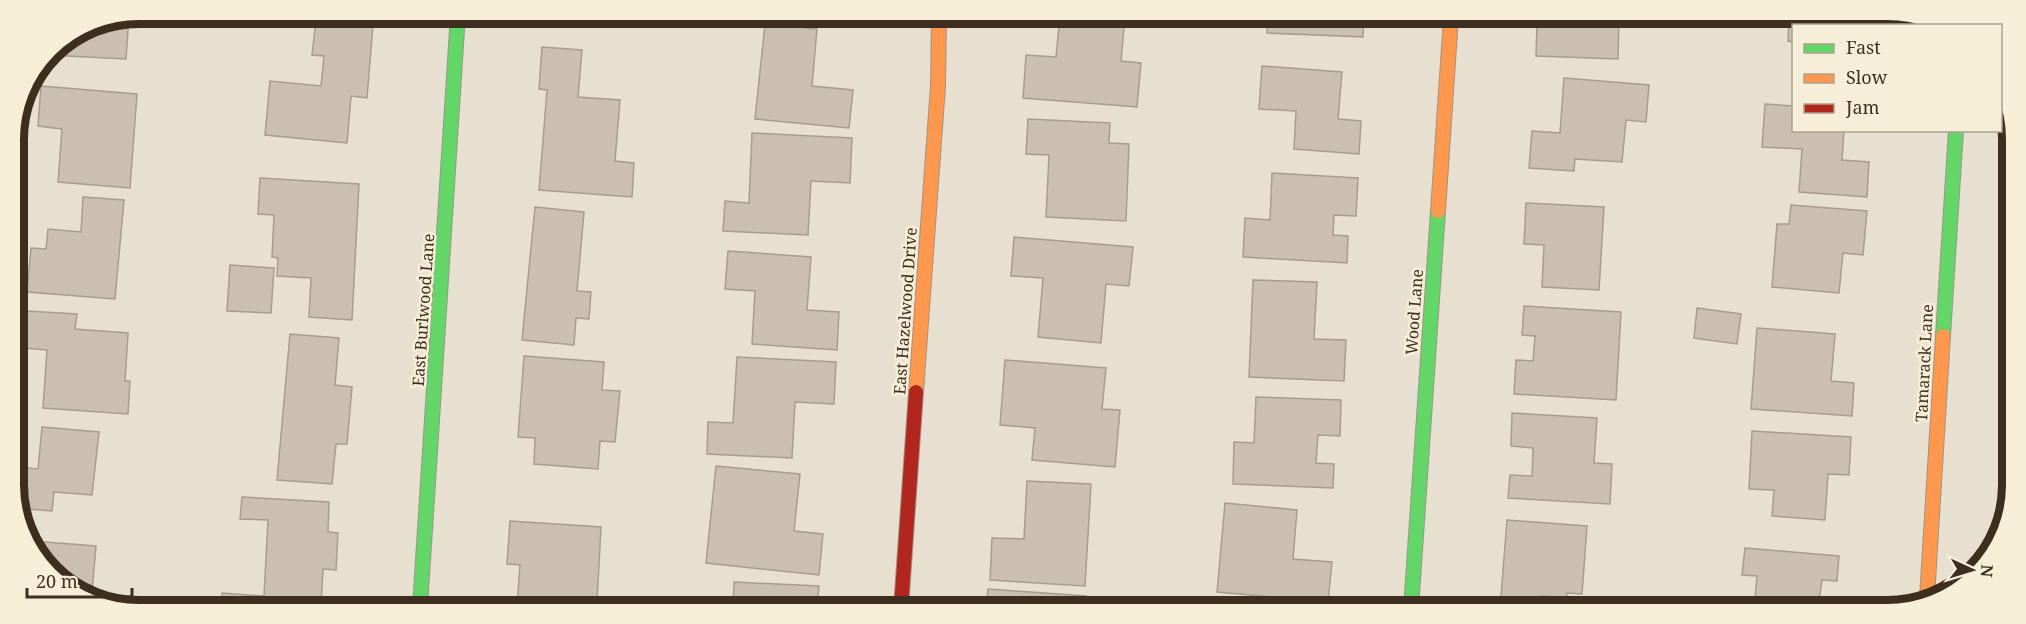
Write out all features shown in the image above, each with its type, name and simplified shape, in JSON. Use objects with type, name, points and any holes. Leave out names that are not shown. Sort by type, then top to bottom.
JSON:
[{"type":"street","name":"East Burlwood Lane","points":[[420,600],[457,24]]},
{"type":"street","name":"East Hazelwood Drive","points":[[902,600],[938,86],[939,24]]},
{"type":"street","name":"Wood Lane","points":[[1412,600],[1450,24]]},
{"type":"street","name":"Tamarack Lane","points":[[1928,592],[1956,132]]},
{"type":"building","points":[[315,24],[373,25],[367,98],[351,96],[347,143],[265,135],[270,81],[321,86],[324,56],[312,55]]},
{"type":"building","points":[[765,24],[817,29],[812,86],[853,90],[849,128],[755,119]]},
{"type":"building","points":[[1059,24],[1124,24],[1121,61],[1141,63],[1137,107],[1023,98],[1026,55],[1056,57]]},
{"type":"building","points":[[1268,24],[1364,24],[1363,37],[1267,33]]},
{"type":"building","points":[[1537,24],[1619,24],[1618,59],[1536,56]]},
{"type":"building","points":[[1789,24],[1792,24],[1792,42],[1788,41]]},
{"type":"building","points":[[128,25],[126,59],[60,56],[75,43],[88,36],[109,28]]},
{"type":"building","points":[[542,47],[582,50],[578,97],[620,100],[615,161],[634,163],[632,197],[539,190],[547,90],[539,89]]},
{"type":"building","points":[[1262,66],[1342,72],[1338,119],[1361,121],[1359,154],[1294,149],[1296,111],[1259,109]]},
{"type":"building","points":[[1564,78],[1649,85],[1646,122],[1626,120],[1622,162],[1575,159],[1574,171],[1529,168],[1532,131],[1560,133]]},
{"type":"building","points":[[41,86],[137,94],[130,188],[58,182],[62,129],[38,126]]},
{"type":"building","points":[[1765,104],[1792,106],[1792,132],[1844,132],[1842,160],[1869,162],[1867,197],[1799,192],[1802,149],[1762,147]]},
{"type":"building","points":[[1028,119],[1110,123],[1109,143],[1129,144],[1126,221],[1046,217],[1049,155],[1026,154]]},
{"type":"building","points":[[752,133],[852,138],[850,183],[811,181],[808,235],[723,231],[725,201],[749,203]]},
{"type":"building","points":[[1272,173],[1358,178],[1356,216],[1334,215],[1333,235],[1348,236],[1347,263],[1243,257],[1245,218],[1270,220]]},
{"type":"building","points":[[260,178],[359,184],[352,320],[309,317],[311,278],[277,276],[278,258],[272,257],[274,215],[258,214]]},
{"type":"building","points":[[83,197],[124,200],[115,299],[27,292],[31,248],[46,249],[48,229],[81,232]]},
{"type":"building","points":[[1526,203],[1604,207],[1599,290],[1542,287],[1544,245],[1524,244]]},
{"type":"building","points":[[1791,205],[1867,211],[1863,255],[1843,253],[1839,293],[1772,287],[1777,224],[1789,224]]},
{"type":"building","points":[[535,207],[584,212],[577,291],[591,292],[589,319],[576,318],[574,345],[522,340]]},
{"type":"building","points":[[1014,237],[1133,247],[1129,286],[1106,284],[1101,343],[1038,337],[1043,278],[1011,276]]},
{"type":"building","points":[[728,251],[811,257],[807,310],[839,312],[837,350],[752,344],[755,291],[725,289]]},
{"type":"building","points":[[230,265],[274,268],[271,313],[227,311]]},
{"type":"building","points":[[1253,280],[1317,282],[1314,339],[1346,340],[1344,381],[1249,377]]},
{"type":"building","points":[[1524,306],[1621,312],[1616,400],[1514,394],[1516,360],[1533,361],[1535,336],[1522,335]]},
{"type":"building","points":[[1697,308],[1741,314],[1737,344],[1694,338]]},
{"type":"building","points":[[27,311],[77,314],[75,329],[128,333],[125,381],[130,381],[128,414],[43,408],[47,350],[24,348]]},
{"type":"building","points":[[1757,328],[1835,334],[1831,381],[1854,383],[1852,416],[1751,409]]},
{"type":"building","points":[[290,334],[339,338],[335,385],[352,387],[347,444],[336,444],[332,484],[277,480]]},
{"type":"building","points":[[524,356],[604,362],[602,390],[620,391],[615,442],[600,441],[598,469],[534,464],[535,438],[518,437]]},
{"type":"building","points":[[737,357],[836,362],[834,404],[795,402],[792,458],[707,454],[708,422],[733,423]]},
{"type":"building","points":[[1005,360],[1106,368],[1102,409],[1120,410],[1115,467],[1032,460],[1035,428],[1000,425]]},
{"type":"building","points":[[1256,397],[1341,400],[1340,436],[1318,435],[1316,463],[1334,464],[1333,488],[1233,484],[1234,442],[1254,443]]},
{"type":"building","points":[[1512,413],[1597,418],[1594,463],[1612,464],[1610,504],[1508,498],[1510,475],[1532,476],[1533,448],[1511,446]]},
{"type":"building","points":[[42,427],[99,432],[92,495],[54,492],[52,511],[26,509],[24,468],[38,469]]},
{"type":"building","points":[[1752,431],[1851,437],[1849,475],[1828,474],[1825,520],[1772,516],[1774,490],[1749,489]]},
{"type":"building","points":[[716,466],[800,474],[794,531],[823,534],[819,575],[706,563]]},
{"type":"building","points":[[1027,481],[1091,484],[1085,586],[990,580],[992,538],[1024,539]]},
{"type":"building","points":[[242,497],[329,502],[328,532],[338,533],[336,570],[323,569],[321,600],[221,600],[222,593],[264,596],[268,520],[240,519]]},
{"type":"building","points":[[1225,503],[1297,510],[1293,559],[1332,562],[1328,600],[1217,592]]},
{"type":"building","points":[[1507,520],[1587,526],[1582,594],[1567,593],[1567,598],[1542,596],[1542,600],[1501,600]]},
{"type":"building","points":[[510,521],[601,527],[597,600],[518,600],[520,565],[507,564]]},
{"type":"building","points":[[39,542],[96,546],[92,590],[69,576],[48,555]]},
{"type":"building","points":[[1745,548],[1839,556],[1837,581],[1822,580],[1819,600],[1755,600],[1757,576],[1742,575]]},
{"type":"building","points":[[734,582],[819,586],[818,600],[733,600]]},
{"type":"building","points":[[988,589],[1086,596],[1086,600],[987,600]]},
{"type":"traffic: fast","points":[[420,600],[457,24]]},
{"type":"traffic: fast","points":[[1943,336],[1956,132]]},
{"type":"traffic: fast","points":[[1412,600],[1438,211]]},
{"type":"traffic: slow","points":[[916,392],[938,86],[939,24]]},
{"type":"traffic: slow","points":[[1438,211],[1451,24]]},
{"type":"traffic: slow","points":[[1927,593],[1943,336]]},
{"type":"traffic: jam","points":[[902,600],[916,392]]}]
